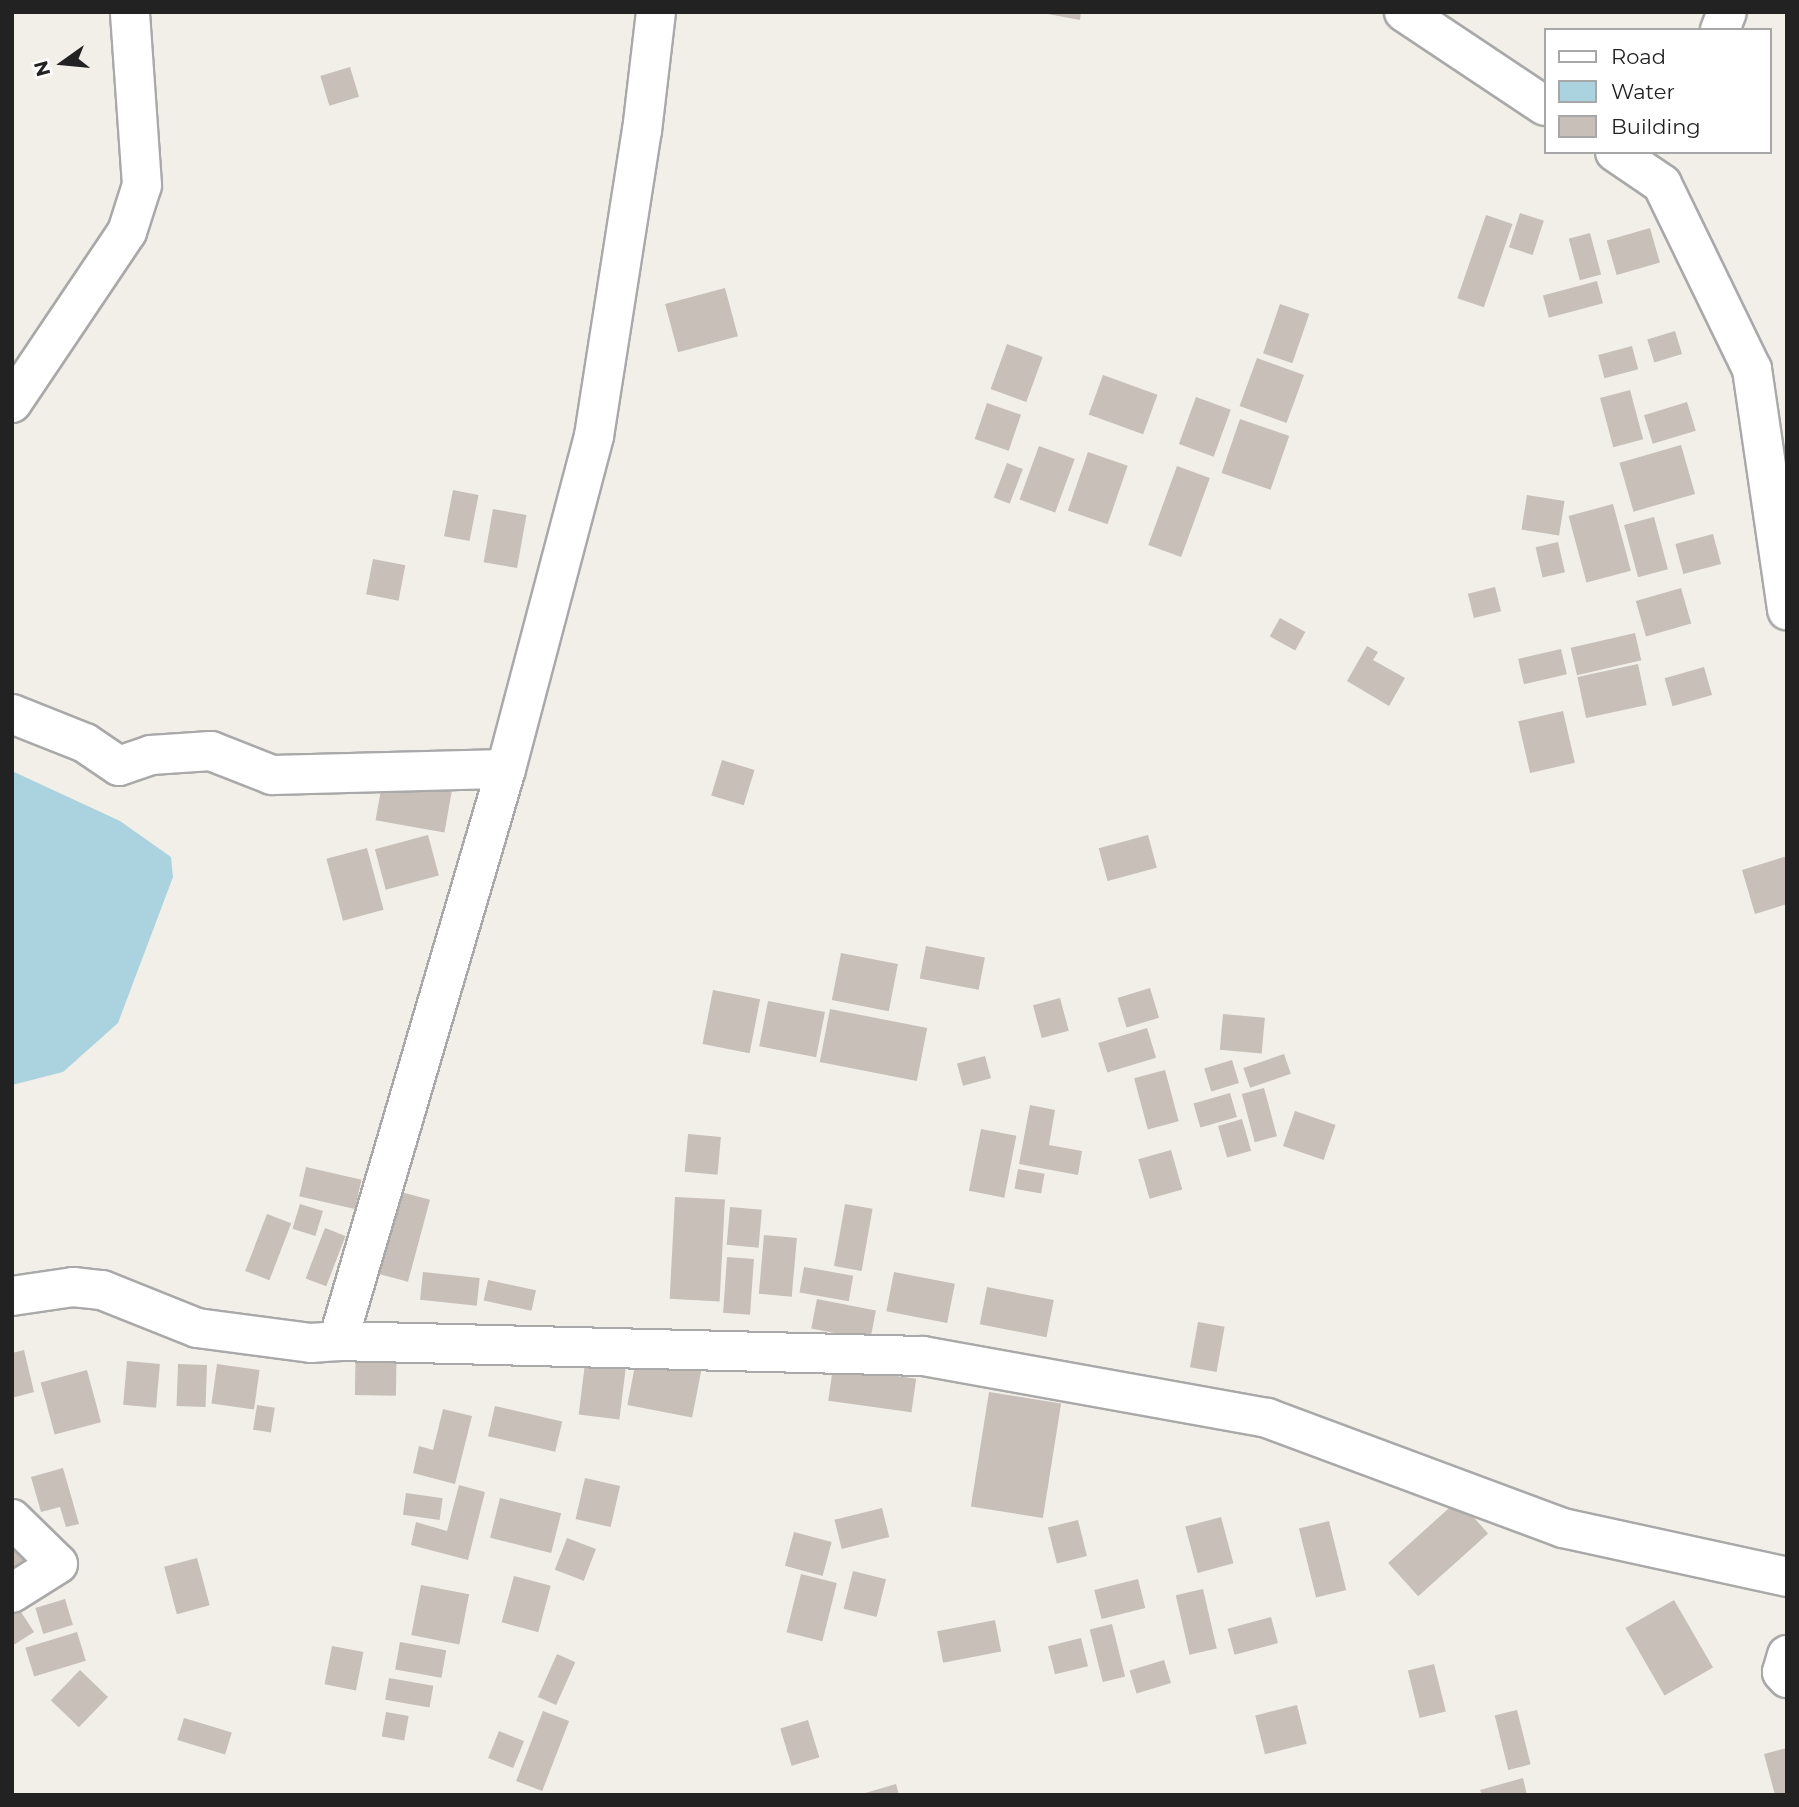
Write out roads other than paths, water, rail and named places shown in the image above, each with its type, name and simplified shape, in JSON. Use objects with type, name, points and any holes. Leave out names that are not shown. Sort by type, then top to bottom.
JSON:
[{"type":"street","points":[[12,403],[127,232],[142,185],[130,12]]},
{"type":"street","points":[[338,1341],[506,769],[594,436],[642,131],[656,12]]},
{"type":"street","points":[[1404,12],[1544,105]]},
{"type":"street","points":[[1622,154],[1668,168],[1752,369],[1787,610]]},
{"type":"street","points":[[12,714],[85,743],[119,766],[151,755],[211,751],[272,775],[506,769]]},
{"type":"street","points":[[12,1296],[73,1287],[102,1290],[197,1328],[311,1343],[338,1341],[923,1356],[1267,1418],[1563,1528],[1787,1577]]},
{"type":"street","points":[[12,1519],[58,1564],[12,1593]]},
{"type":"street","points":[[1787,1655],[1783,1672],[1787,1678]]},
{"type":"water","points":[[12,771],[120,821],[171,857],[173,877],[118,1023],[63,1072],[12,1085]]}]
